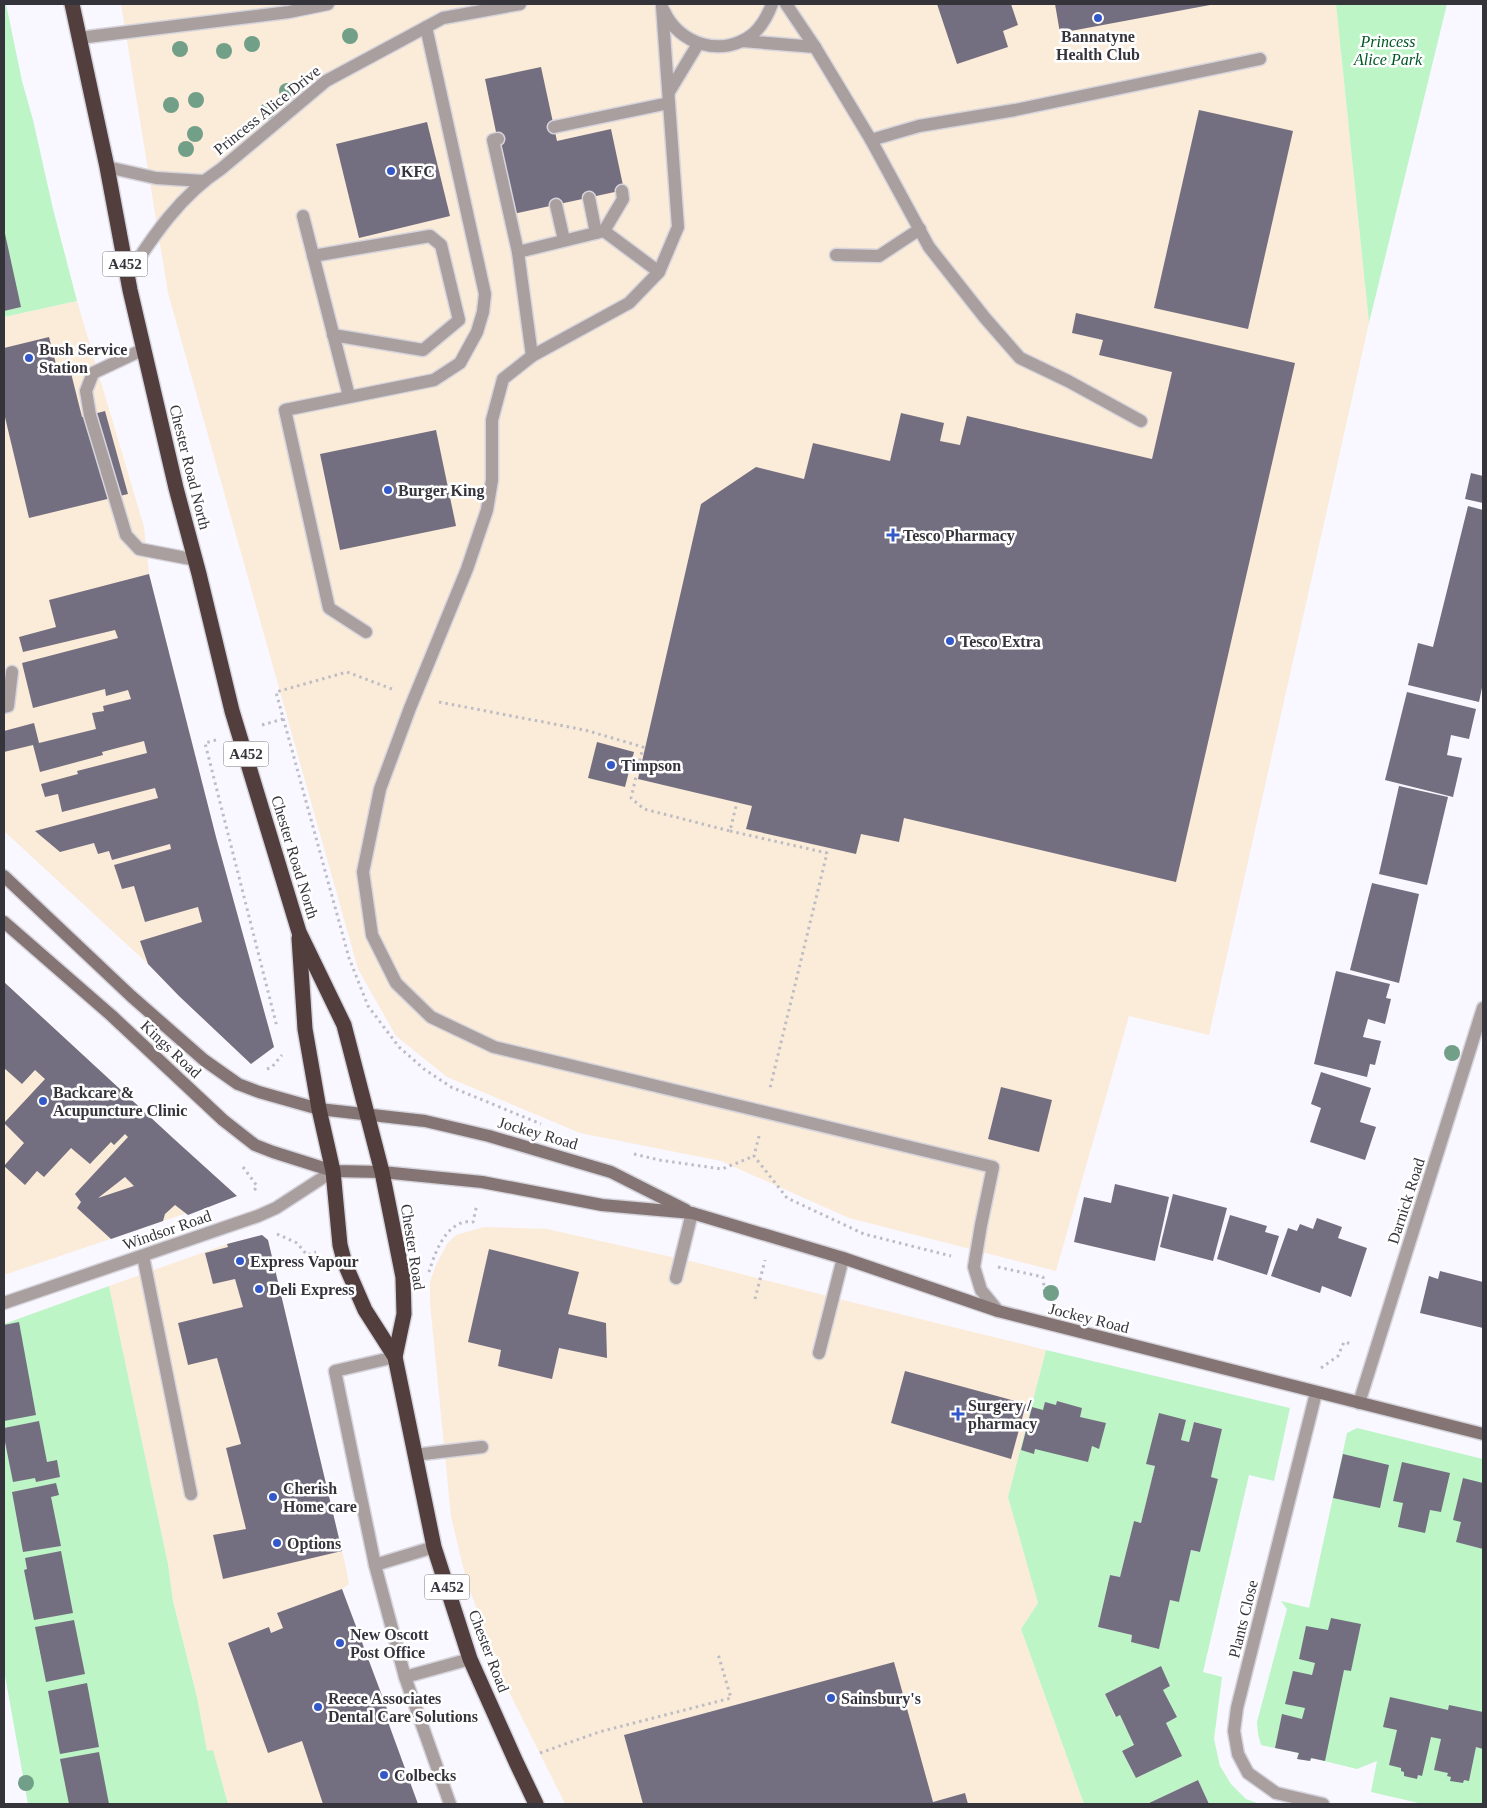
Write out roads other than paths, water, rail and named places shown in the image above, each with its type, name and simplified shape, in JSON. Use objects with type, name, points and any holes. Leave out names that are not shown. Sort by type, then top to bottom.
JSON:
[{"type":"highway","name":"Chester Road North","points":[[72,4],[144,349],[176,488],[196,560],[232,711],[299,932],[344,1024],[366,1113]]},
{"type":"highway","name":"Chester Road North","points":[[299,932],[305,1029],[319,1109]]},
{"type":"highway","name":"A452","points":[[319,1109],[332,1170]]},
{"type":"highway","name":"A452","points":[[366,1113],[382,1172]]},
{"type":"highway","name":"Chester Road","points":[[332,1170],[340,1245],[345,1264],[365,1310],[395,1358],[434,1547],[470,1658],[536,1804]]},
{"type":"highway","name":"Chester Road","points":[[382,1172],[403,1277],[404,1314],[395,1358]]},
{"type":"main road","name":"Kings Road","points":[[4,876],[131,996],[204,1060],[238,1084],[319,1109],[366,1113]]},
{"type":"main road","name":"Kings Road","points":[[4,922],[112,1016],[223,1120],[255,1145],[332,1170],[382,1172]]},
{"type":"main road","name":"Jockey Road","points":[[366,1113],[425,1121],[489,1136],[582,1162],[611,1172],[692,1213],[842,1258],[998,1311],[1483,1434]]},
{"type":"main road","name":"Jockey Road","points":[[382,1172],[482,1182],[602,1205],[692,1213]]},
{"type":"street","points":[[289,12],[301,4]]},
{"type":"street","points":[[79,38],[289,12],[328,4]]},
{"type":"street","name":"Princess Alice Drive","points":[[128,275],[151,238],[203,181],[221,169],[326,81],[442,18],[520,4]]},
{"type":"street","points":[[662,5],[668,20],[681,34],[698,44],[723,47],[742,41],[754,33],[767,17],[772,4]]},
{"type":"street","points":[[786,4],[815,47],[871,140],[929,247],[1020,358],[1068,381],[1141,421]]},
{"type":"street","points":[[662,5],[678,227],[658,272],[629,303],[532,356],[504,379],[492,420],[492,480],[487,510],[467,569],[414,697],[380,789],[363,872],[372,936],[396,983],[431,1017],[494,1047],[993,1167],[974,1267],[981,1290],[998,1311]]},
{"type":"street","points":[[366,632],[329,608],[285,410],[434,380],[460,363],[477,332],[483,312],[485,294],[426,27]]},
{"type":"street","points":[[742,41],[815,47]]},
{"type":"street","points":[[554,127],[607,116],[669,97],[698,44]]},
{"type":"street","points":[[871,140],[919,126],[1015,110],[1260,58]]},
{"type":"street","points":[[607,116],[610,129]]},
{"type":"street","points":[[572,123],[576,137]]},
{"type":"street","points":[[498,139],[493,140],[518,252],[532,356]]},
{"type":"street","points":[[106,167],[156,178],[203,181]]},
{"type":"street","points":[[518,252],[600,232],[624,199],[622,191]]},
{"type":"street","points":[[589,198],[600,232],[658,272]]},
{"type":"street","points":[[556,204],[564,240]]},
{"type":"street","points":[[303,216],[349,396]]},
{"type":"street","points":[[836,255],[879,256],[920,229]]},
{"type":"street","points":[[313,256],[430,236],[441,245],[460,320],[423,350],[333,335]]},
{"type":"street","points":[[144,349],[93,373],[86,391],[90,415],[126,535],[139,549],[196,560]]},
{"type":"street","points":[[4,707],[8,706],[12,672]]},
{"type":"street","name":"Darnick Road","points":[[1359,1403],[1483,1008]]},
{"type":"street","name":"Windsor Road","points":[[4,1303],[258,1216],[276,1208],[332,1170]]},
{"type":"street","points":[[676,1278],[692,1213]]},
{"type":"street","points":[[143,1256],[191,1494]]},
{"type":"street","points":[[819,1353],[842,1258]]},
{"type":"street","points":[[395,1358],[334,1371],[375,1565],[406,1677],[450,1804]]},
{"type":"street","name":"Plants Close","points":[[1316,1393],[1237,1708],[1234,1732],[1238,1754],[1248,1773],[1276,1793],[1323,1804]]},
{"type":"street","points":[[414,1455],[482,1447]]},
{"type":"street","points":[[375,1565],[434,1547]]},
{"type":"street","points":[[406,1677],[470,1658]]},
{"type":"place","name":"Bannatyne Health Club","points":[[1098,18]]},
{"type":"place","name":"KFC","points":[[391,171]]},
{"type":"place","name":"Bush Service Station","points":[[29,358]]},
{"type":"place","name":"Burger King","points":[[388,490]]},
{"type":"place","name":"Tesco Pharmacy","points":[[893,535]]},
{"type":"place","name":"Tesco Extra","points":[[950,641]]},
{"type":"place","name":"Timpson","points":[[611,765]]},
{"type":"place","name":"Backcare & Acupuncture Clinic","points":[[43,1101]]},
{"type":"place","name":"Express Vapour","points":[[240,1261]]},
{"type":"place","name":"Deli Express","points":[[259,1289]]},
{"type":"place","name":"Surgery / pharmacy","points":[[958,1414]]},
{"type":"place","name":"Cherish Home care","points":[[273,1497]]},
{"type":"place","name":"Options","points":[[277,1543]]},
{"type":"place","name":"New Oscott Post Office","points":[[340,1643]]},
{"type":"place","name":"Sainsbury's","points":[[831,1698]]},
{"type":"place","name":"Reece Associates Dental Care Solutions","points":[[318,1707]]},
{"type":"place","name":"Colbecks","points":[[384,1775]]},
{"type":"park label","name":"Princess Alice Park","points":[[1388,50]]}]
